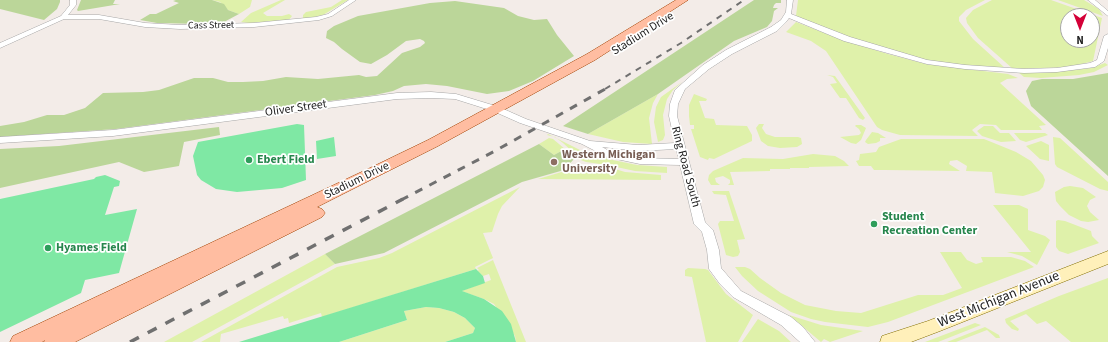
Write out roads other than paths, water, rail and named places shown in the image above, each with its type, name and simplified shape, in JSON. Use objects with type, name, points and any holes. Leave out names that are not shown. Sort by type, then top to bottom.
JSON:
[{"type":"main road","name":"Stadium Drive","points":[[21,342],[503,112],[683,0]]},
{"type":"main road","name":"Stadium Drive","points":[[56,342],[269,236],[503,112],[628,44],[697,0]]},
{"type":"street","points":[[0,46],[63,17],[73,5],[74,0]]},
{"type":"street","name":"Cass Street","points":[[63,17],[99,18],[145,25],[180,27],[254,25],[317,19],[330,14],[354,0]]},
{"type":"street","points":[[790,0],[788,15],[847,39],[927,62],[965,67],[1024,71],[1057,70],[1092,65],[1100,61],[1108,36]]},
{"type":"street","points":[[1091,0],[1108,14]]},
{"type":"street","name":"Ring Road South","points":[[788,15],[784,21],[774,29],[729,52],[688,81],[678,92],[674,104],[673,116],[700,224],[707,230],[713,250],[715,269],[724,281],[738,294],[786,321],[808,342]]},
{"type":"street","name":"Oliver Street","points":[[0,140],[113,133],[415,94],[456,97],[503,112],[524,121],[585,142],[610,155],[648,162],[684,162]]},
{"type":"street","name":"Oliver Street","points":[[585,142],[638,148],[680,146]]},
{"type":"street","name":"West Michigan Avenue","points":[[889,342],[934,326],[1108,257]]},
{"type":"railway","points":[[605,89],[681,43],[744,0]]},
{"type":"railway","points":[[401,200],[495,151],[607,88]]},
{"type":"railway","points":[[130,342],[403,199]]},
{"type":"place","name":"Ebert Field","points":[[249,160]]},
{"type":"place","name":"Western Michigan University","points":[[554,162]]},
{"type":"place","name":"Student Recreation Center","points":[[874,224]]},
{"type":"place","name":"Hyames Field","points":[[48,248]]}]
